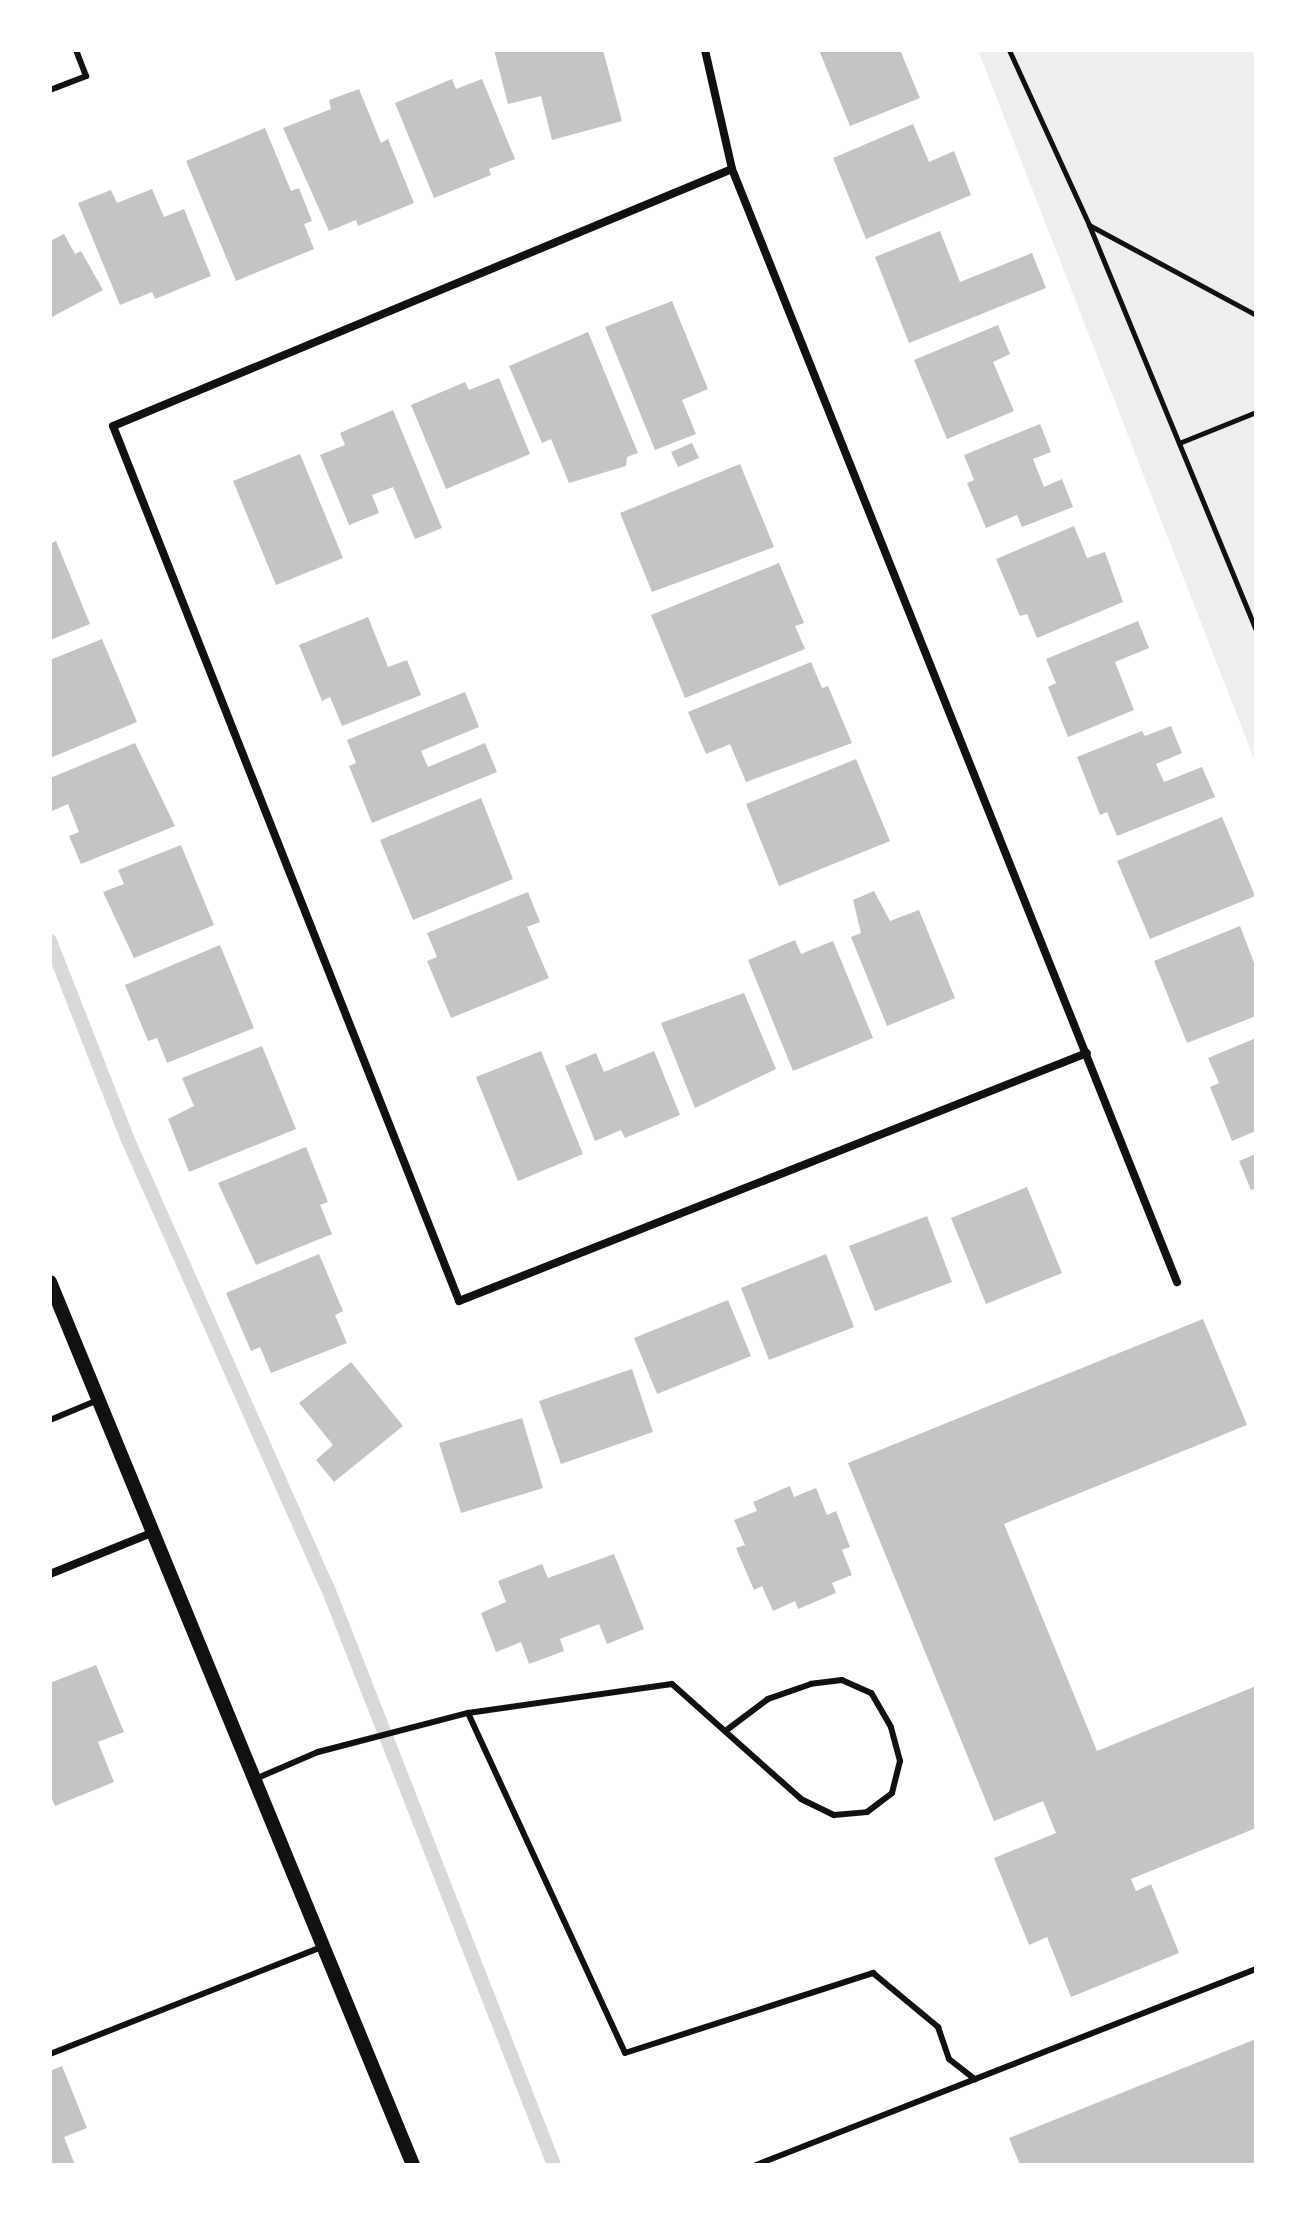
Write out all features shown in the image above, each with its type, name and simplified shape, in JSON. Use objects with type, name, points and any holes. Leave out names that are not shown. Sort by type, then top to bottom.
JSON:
[{"type":"street","points":[[705,50],[732,169],[1177,1282]]},
{"type":"street","points":[[732,169],[113,426],[459,1301],[1087,1053]]},
{"type":"street","points":[[50,1282],[155,1531],[413,2165]]},
{"type":"street","points":[[50,1574],[155,1531]]},
{"type":"lane","points":[[50,90],[86,76],[76,50]]},
{"type":"lane","points":[[50,1420],[98,1400]]},
{"type":"lane","points":[[255,1779],[318,1752],[468,1713],[672,1684],[728,1729],[801,1799],[834,1815],[867,1812],[892,1793],[900,1761],[891,1727],[871,1693],[842,1680],[811,1684],[768,1699],[728,1729]]},
{"type":"lane","points":[[468,1713],[625,2053],[873,1973],[938,2027],[949,2059],[975,2079]]},
{"type":"lane","points":[[50,2054],[324,1945]]},
{"type":"lane","points":[[756,2165],[1256,1969]]},
{"type":"path","points":[[1009,50],[1089,225],[1256,630]]},
{"type":"path","points":[[1089,225],[1256,315]]},
{"type":"path","points":[[1179,443],[1256,412]]},
{"type":"shaded area","points":[[978,50],[1256,50],[1256,764]]},
{"type":"building","points":[[494,50],[603,50],[622,121],[552,140],[541,96],[508,104]]},
{"type":"building","points":[[819,50],[900,50],[920,98],[850,126]]},
{"type":"building","points":[[452,79],[456,89],[482,79],[515,159],[489,169],[491,175],[434,198],[395,103]]},
{"type":"building","points":[[359,89],[381,143],[388,139],[414,203],[358,226],[356,220],[329,231],[283,128],[331,109],[329,100]]},
{"type":"building","points":[[913,124],[929,162],[954,151],[971,195],[866,239],[833,158]]},
{"type":"building","points":[[265,128],[291,191],[299,188],[312,221],[304,224],[314,249],[236,281],[186,161]]},
{"type":"building","points":[[152,189],[164,217],[184,209],[211,276],[155,299],[152,292],[120,305],[78,203],[111,190],[117,203]]},
{"type":"building","points":[[940,231],[960,282],[1032,253],[1046,288],[909,343],[875,257]]},
{"type":"building","points":[[64,234],[75,254],[81,251],[103,290],[50,318],[50,241]]},
{"type":"building","points":[[672,301],[708,389],[682,400],[696,434],[655,450],[605,327]]},
{"type":"building","points":[[998,325],[1010,354],[993,362],[1014,411],[947,439],[914,360]]},
{"type":"building","points":[[588,332],[638,453],[627,457],[626,466],[569,483],[551,439],[542,443],[509,366]]},
{"type":"building","points":[[499,378],[530,454],[446,489],[411,405],[465,382],[469,390]]},
{"type":"building","points":[[393,410],[442,528],[415,539],[393,487],[372,495],[379,513],[349,525],[320,455],[345,445],[340,433]]},
{"type":"building","points":[[1040,424],[1051,452],[1033,459],[1044,487],[1062,479],[1073,507],[1022,527],[1017,515],[986,528],[967,483],[974,480],[964,455]]},
{"type":"building","points":[[692,443],[699,458],[678,467],[671,452]]},
{"type":"building","points":[[300,454],[343,558],[276,585],[233,481]]},
{"type":"building","points":[[740,464],[774,547],[652,592],[620,513]]},
{"type":"building","points":[[1074,526],[1087,558],[1105,552],[1123,602],[1037,638],[1027,614],[1020,616],[996,559]]},
{"type":"building","points":[[56,541],[90,624],[50,640],[50,544]]},
{"type":"building","points":[[779,563],[804,623],[795,626],[805,649],[685,698],[651,615]]},
{"type":"building","points":[[368,617],[388,667],[407,660],[421,695],[342,726],[330,697],[322,701],[299,645]]},
{"type":"building","points":[[1138,621],[1149,648],[1115,662],[1134,710],[1068,737],[1048,687],[1056,683],[1046,659]]},
{"type":"building","points":[[102,639],[137,722],[50,758],[50,660]]},
{"type":"building","points":[[811,662],[822,688],[828,686],[852,743],[746,782],[730,744],[706,754],[688,712]]},
{"type":"building","points":[[465,692],[479,727],[421,751],[428,767],[485,743],[497,772],[372,823],[349,766],[356,763],[347,740]]},
{"type":"building","points":[[1171,726],[1182,753],[1156,764],[1164,782],[1202,767],[1215,797],[1117,836],[1107,812],[1100,815],[1077,757],[1142,731],[1145,736]]},
{"type":"building","points":[[135,743],[175,826],[81,864],[69,836],[79,832],[68,804],[50,812],[50,778]]},
{"type":"building","points":[[856,759],[890,841],[779,886],[746,804]]},
{"type":"building","points":[[481,798],[513,879],[413,920],[380,840]]},
{"type":"building","points":[[1222,817],[1255,896],[1150,939],[1117,861]]},
{"type":"building","points":[[181,845],[214,925],[134,958],[103,892],[124,884],[118,870]]},
{"type":"building","points":[[874,891],[890,921],[919,910],[955,998],[887,1026],[851,937],[861,933],[853,900]]},
{"type":"building","points":[[528,892],[540,922],[527,927],[549,978],[451,1018],[427,961],[437,957],[427,933]]},
{"type":"building","points":[[1240,926],[1256,968],[1256,1016],[1187,1043],[1154,961]]},
{"type":"building","points":[[795,940],[801,954],[833,941],[873,1038],[793,1071],[748,960]]},
{"type":"building","points":[[220,945],[254,1028],[167,1063],[157,1038],[148,1041],[125,985]]},
{"type":"building","points":[[744,993],[776,1069],[695,1108],[661,1023]]},
{"type":"building","points":[[1256,1038],[1256,1131],[1232,1141],[1210,1087],[1219,1083],[1208,1058]]},
{"type":"building","points":[[262,1046],[296,1129],[189,1172],[168,1119],[194,1106],[182,1078]]},
{"type":"building","points":[[541,1051],[583,1154],[518,1181],[476,1077]]},
{"type":"building","points":[[654,1051],[680,1115],[625,1138],[621,1130],[595,1141],[565,1066],[596,1053],[604,1072]]},
{"type":"building","points":[[306,1147],[328,1202],[320,1205],[332,1234],[256,1265],[218,1183]]},
{"type":"building","points":[[1256,1154],[1256,1188],[1251,1190],[1239,1161]]},
{"type":"building","points":[[1027,1187],[1062,1273],[986,1304],[951,1218]]},
{"type":"building","points":[[927,1216],[952,1282],[875,1311],[849,1246]]},
{"type":"building","points":[[319,1254],[343,1311],[335,1315],[347,1343],[271,1373],[260,1347],[251,1351],[226,1293]]},
{"type":"building","points":[[826,1254],[854,1327],[769,1360],[741,1288]]},
{"type":"building","points":[[728,1300],[751,1356],[657,1394],[634,1338]]},
{"type":"building","points":[[1203,1319],[1247,1425],[1004,1524],[1097,1751],[1256,1686],[1256,1828],[1131,1879],[1136,1891],[1151,1884],[1179,1953],[1071,1997],[1047,1937],[1029,1945],[994,1858],[1056,1833],[1043,1801],[994,1821],[848,1463]]},
{"type":"building","points":[[351,1362],[403,1426],[334,1482],[316,1460],[333,1445],[299,1403]]},
{"type":"building","points":[[632,1369],[653,1432],[561,1464],[539,1401]]},
{"type":"building","points":[[522,1418],[543,1488],[461,1513],[439,1443]]},
{"type":"building","points":[[790,1486],[794,1497],[816,1488],[827,1515],[836,1511],[850,1547],[842,1550],[852,1575],[832,1583],[836,1593],[798,1609],[795,1601],[773,1611],[762,1586],[754,1590],[736,1548],[745,1545],[734,1520],[757,1511],[753,1502]]},
{"type":"building","points":[[614,1554],[644,1629],[607,1644],[599,1624],[560,1639],[564,1651],[529,1664],[521,1642],[496,1652],[481,1613],[506,1602],[498,1581],[542,1564],[548,1578]]},
{"type":"building","points":[[96,1665],[124,1732],[98,1742],[114,1782],[55,1806],[50,1794],[50,1683]]},
{"type":"building","points":[[1256,2039],[1256,2165],[1020,2165],[1009,2138]]},
{"type":"building","points":[[62,2066],[87,2128],[64,2137],[75,2165],[50,2165],[50,2071]]},
{"type":"waterway","points":[[50,941],[128,1140],[327,1586],[554,2165]]}]
